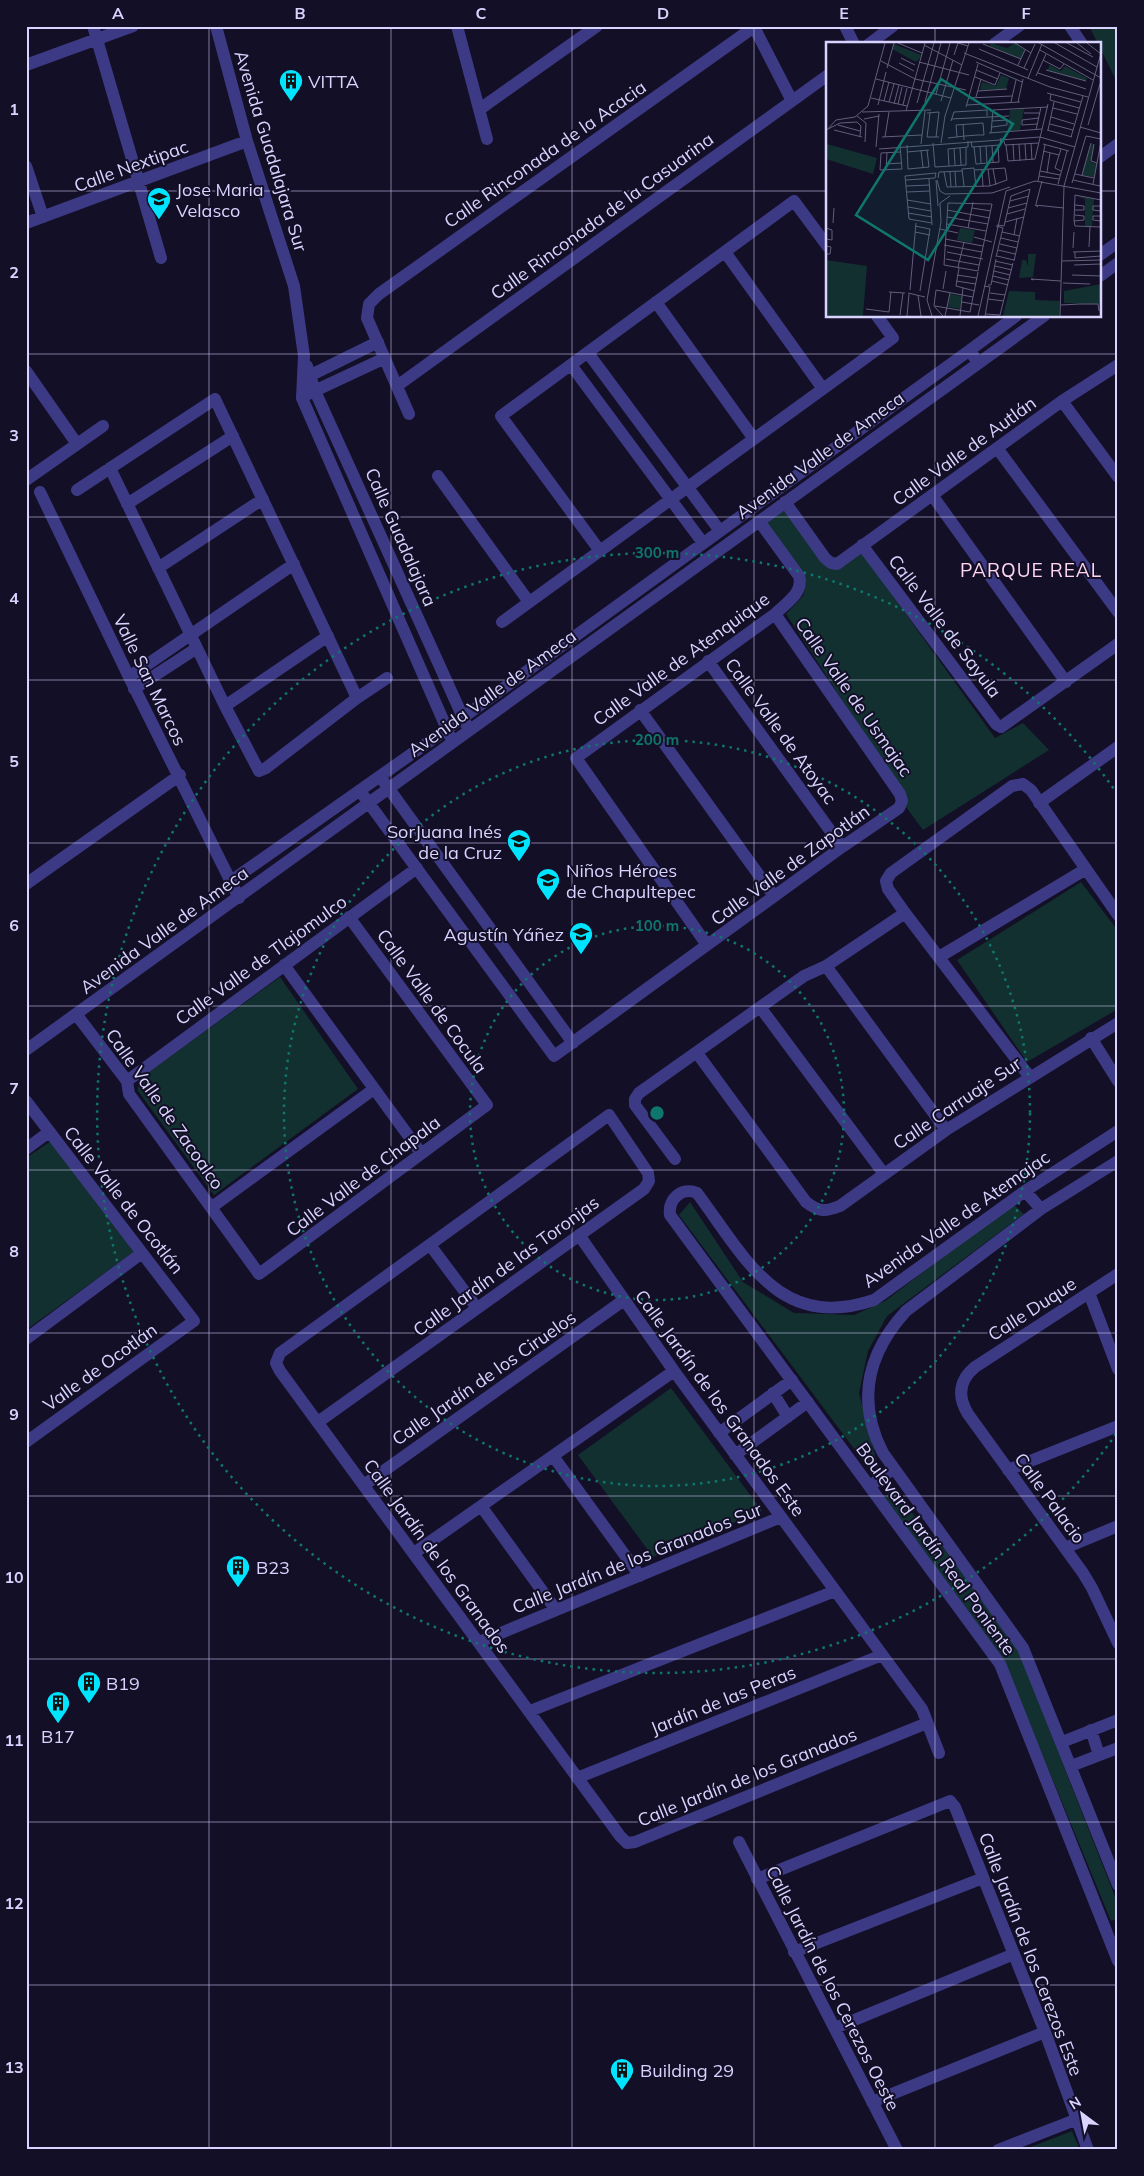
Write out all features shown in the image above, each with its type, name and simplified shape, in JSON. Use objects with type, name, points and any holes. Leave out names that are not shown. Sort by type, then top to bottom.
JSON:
[{"type":"street","points":[[93,26],[140,181],[161,258]]},
{"type":"street","points":[[26,65],[133,26]]},
{"type":"street","name":"Avenida Guadalajara Sur","points":[[216,26],[247,141],[294,286]]},
{"type":"street","points":[[457,26],[487,139]]},
{"type":"street","points":[[480,109],[597,26]]},
{"type":"street","points":[[845,26],[853,42]]},
{"type":"street","points":[[872,42],[893,26]]},
{"type":"street","points":[[997,42],[1019,26]]},
{"type":"street","points":[[1070,26],[1081,42]]},
{"type":"street","points":[[754,27],[792,101]]},
{"type":"street","name":"Calle Rinconada de la Acacia","points":[[378,342],[367,318],[369,304],[379,294],[754,27]]},
{"type":"street","name":"Calle Rinconada de la Casuarina","points":[[397,386],[826,76]]},
{"type":"street","name":"Calle Nextipac","points":[[26,223],[247,141]]},
{"type":"street","points":[[1102,156],[1118,144]]},
{"type":"street","points":[[26,166],[43,217]]},
{"type":"street","points":[[600,551],[501,416],[794,201],[826,244]]},
{"type":"street","points":[[1102,275],[1117,265],[1103,253],[1118,242]]},
{"type":"street","points":[[725,252],[824,389]]},
{"type":"street","name":"Calle Guadalajara","points":[[294,286],[307,377],[302,398],[453,743]]},
{"type":"street","points":[[656,302],[754,439]]},
{"type":"street","points":[[502,622],[893,338],[878,318]]},
{"type":"street","points":[[231,881],[447,729],[1013,318]]},
{"type":"street","name":"Avenida Valle de Ameca","points":[[26,1050],[1041,318]]},
{"type":"street","points":[[307,377],[378,342],[409,414]]},
{"type":"street","points":[[970,350],[978,363]]},
{"type":"street","points":[[588,353],[720,531]]},
{"type":"street","points":[[302,398],[384,358]]},
{"type":"street","points":[[570,365],[703,543]]},
{"type":"street","name":"Calle Valle de Autlán","points":[[785,502],[825,558],[831,563],[837,564],[1062,401],[1118,365]]},
{"type":"street","points":[[26,371],[77,444]]},
{"type":"street","name":"Calle Guadalajara","points":[[307,377],[315,390],[469,732]]},
{"type":"street","points":[[77,490],[216,399],[357,698]]},
{"type":"street","points":[[1062,401],[1118,477]]},
{"type":"street","points":[[26,480],[103,426]]},
{"type":"street","points":[[128,504],[233,436]]},
{"type":"street","points":[[998,448],[1118,612]]},
{"type":"street","points":[[110,468],[224,706],[259,770],[266,768],[357,698],[387,678]]},
{"type":"street","points":[[438,476],[529,602]]},
{"type":"street","name":"Valle San Marcos","points":[[40,492],[239,898]]},
{"type":"street","points":[[932,495],[1066,682],[1118,644]]},
{"type":"street","points":[[158,568],[263,499]]},
{"type":"street","name":"Calle Valle de Atenquique","points":[[707,945],[576,758],[708,660],[775,614],[799,591],[802,584],[800,576],[759,521]]},
{"type":"street","name":"Calle Valle de Sayula","points":[[862,545],[996,724],[1001,727],[1066,682]]},
{"type":"street","points":[[132,683],[190,635],[294,564]]},
{"type":"street","points":[[398,616],[399,607],[404,604],[410,604],[414,609]]},
{"type":"street","name":"Calle Valle de Usmajac","points":[[775,614],[902,801]]},
{"type":"street","points":[[224,706],[328,636]]},
{"type":"street","points":[[132,683],[196,648]]},
{"type":"street","name":"Calle Valle de Atoyac","points":[[708,660],[842,847]]},
{"type":"street","points":[[640,710],[774,896]]},
{"type":"street","points":[[1039,803],[1118,747]]},
{"type":"street","points":[[26,884],[180,776]]},
{"type":"street","points":[[380,776],[573,1043]]},
{"type":"street","points":[[1029,1076],[905,913],[888,889],[886,881],[891,873],[1012,786],[1023,784],[1031,790],[1118,915]]},
{"type":"street","points":[[360,791],[417,868]]},
{"type":"street","name":"Calle Valle de Zapotlán","points":[[417,868],[554,1056],[842,847],[899,808],[902,801]]},
{"type":"street","name":"Calle Valle de Tlajomulco","points":[[127,1080],[417,868]]},
{"type":"street","points":[[939,957],[1086,869]]},
{"type":"street","points":[[675,1159],[635,1105],[635,1099],[639,1093],[804,976],[826,966],[905,913]]},
{"type":"street","name":"Calle Valle de Cocula","points":[[350,917],[487,1106]]},
{"type":"street","points":[[284,965],[421,1153]]},
{"type":"street","points":[[826,966],[946,1130]]},
{"type":"street","points":[[760,1008],[884,1174]]},
{"type":"street","name":"Calle Valle de Zacoalco","points":[[76,1014],[127,1080],[129,1094],[259,1274]]},
{"type":"street","name":"Calle Carruaje Sur","points":[[698,1053],[806,1202],[817,1210],[829,1210],[840,1206],[946,1130],[1029,1076],[1091,1038],[1116,1027]]},
{"type":"street","points":[[1091,1038],[1118,1080]]},
{"type":"street","points":[[212,1207],[374,1089]]},
{"type":"street","name":"Calle Valle de Ocotlán","points":[[26,1101],[194,1321]]},
{"type":"street","name":"Calle Valle de Chapala","points":[[259,1274],[487,1106]]},
{"type":"street","name":"Calle Jardín de las Toronjas","points":[[318,1422],[644,1189],[649,1181],[648,1173],[609,1115]]},
{"type":"street","name":"Calle Jardín de los Granados","points":[[609,1115],[280,1353],[276,1363],[280,1371],[530,1711],[577,1778],[626,1842],[635,1842],[927,1722]]},
{"type":"street","name":"Avenida Valle de Atemajac","points":[[677,1195],[692,1191],[697,1193],[760,1277],[777,1292],[795,1301],[812,1306],[831,1308],[854,1307],[874,1300],[1025,1191],[1118,1131]]},
{"type":"street","points":[[26,1149],[49,1132]]},
{"type":"street","points":[[1025,1191],[1041,1209],[1118,1161]]},
{"type":"street","name":"Boulevard Jardín Real Poniente","points":[[677,1195],[669,1208],[670,1215],[1000,1664],[1113,1938],[1118,1961]]},
{"type":"street","name":"Boulevard Jardín Real Poniente","points":[[1041,1209],[906,1311],[892,1326],[881,1344],[871,1370],[868,1392],[869,1417],[874,1436],[894,1469],[1023,1648],[1118,1884]]},
{"type":"street","name":"Calle Jardín de los Granados Este","points":[[579,1236],[674,1371],[922,1709],[939,1753]]},
{"type":"street","points":[[430,1245],[477,1308]]},
{"type":"street","points":[[26,1339],[142,1252]]},
{"type":"street","name":"Calle Duque","points":[[966,1374],[1118,1274]]},
{"type":"street","points":[[1089,1293],[1118,1369]]},
{"type":"street","name":"Calle Jardín de los Ciruelos","points":[[364,1485],[624,1300]]},
{"type":"street","name":"Valle de Ocotlán","points":[[26,1442],[194,1321]]},
{"type":"street","points":[[414,1553],[674,1371]]},
{"type":"street","name":"Calle Palacio","points":[[966,1374],[960,1392],[962,1404],[1092,1588],[1114,1622],[1118,1643]]},
{"type":"street","points":[[719,1433],[792,1380]]},
{"type":"street","points":[[773,1393],[788,1417]]},
{"type":"street","points":[[735,1454],[808,1402]]},
{"type":"street","points":[[1008,1470],[1118,1426]]},
{"type":"street","points":[[553,1456],[640,1576]]},
{"type":"street","points":[[870,1486],[894,1469]]},
{"type":"street","points":[[481,1506],[556,1610]]},
{"type":"street","name":"Calle Jardín de los Granados Sur","points":[[479,1642],[781,1517]]},
{"type":"street","points":[[1065,1548],[1118,1526]]},
{"type":"street","points":[[530,1711],[835,1591]]},
{"type":"street","name":"Jardín de las Peras","points":[[577,1778],[882,1655]]},
{"type":"street","points":[[1062,1742],[1118,1720]]},
{"type":"street","points":[[1091,1730],[1099,1755]]},
{"type":"street","points":[[1071,1766],[1118,1748]]},
{"type":"street","name":"Calle Jardín de los Cerezos Este","points":[[757,1879],[950,1801],[955,1807],[1045,2032],[1075,2120],[1088,2150]]},
{"type":"street","name":"Calle Jardín de los Cerezos Oeste","points":[[739,1842],[897,2150]]},
{"type":"street","points":[[794,1952],[984,1878]]},
{"type":"street","points":[[835,2028],[1014,1954]]},
{"type":"street","points":[[872,2102],[1045,2032]]},
{"type":"street","points":[[998,2150],[1075,2120]]},
{"type":"green space","points":[[1089,26],[1118,26],[1118,84],[1102,52],[1102,42],[1097,42]]},
{"type":"green space","points":[[785,508],[822,560],[862,553],[995,738],[1023,723],[1049,750],[923,830],[906,807],[907,799],[786,614],[803,596],[806,583],[766,523]]},
{"type":"green space","points":[[1081,882],[1118,931],[1118,1009],[1027,1062],[957,960]]},
{"type":"green space","points":[[280,977],[358,1089],[214,1195],[138,1091],[138,1080]]},
{"type":"green space","points":[[51,1141],[134,1252],[26,1330],[26,1158]]},
{"type":"green space","points":[[690,1202],[743,1282],[794,1313],[854,1315],[885,1301],[1013,1204],[1024,1214],[887,1316],[868,1351],[859,1393],[878,1467],[870,1470],[679,1215]]},
{"type":"green space","points":[[671,1388],[762,1511],[653,1557],[578,1455]]},
{"type":"green space","points":[[891,1489],[945,1550],[1018,1650],[1118,1904],[1118,1919],[1111,1921],[1003,1659],[885,1498]]},
{"type":"green space","points":[[1072,2131],[1080,2150],[1023,2150]]},
{"type":"place","name":"VITTA","points":[[291,102]]},
{"type":"place","name":"Jose Maria Velasco","points":[[159,220]]},
{"type":"place","name":"SorJuana Inés de la Cruz","points":[[519,862]]},
{"type":"place","name":"Niños Héroes de Chapultepec","points":[[548,901]]},
{"type":"place","name":"Agustín Yáñez","points":[[581,955]]},
{"type":"place","name":"B23","points":[[238,1588]]},
{"type":"place","name":"B19","points":[[89,1704]]},
{"type":"place","name":"B17","points":[[58,1724]]},
{"type":"place","name":"Building 29","points":[[622,2091]]},
{"type":"district","name":"PARQUE REAL","points":[[1031,570]]}]
